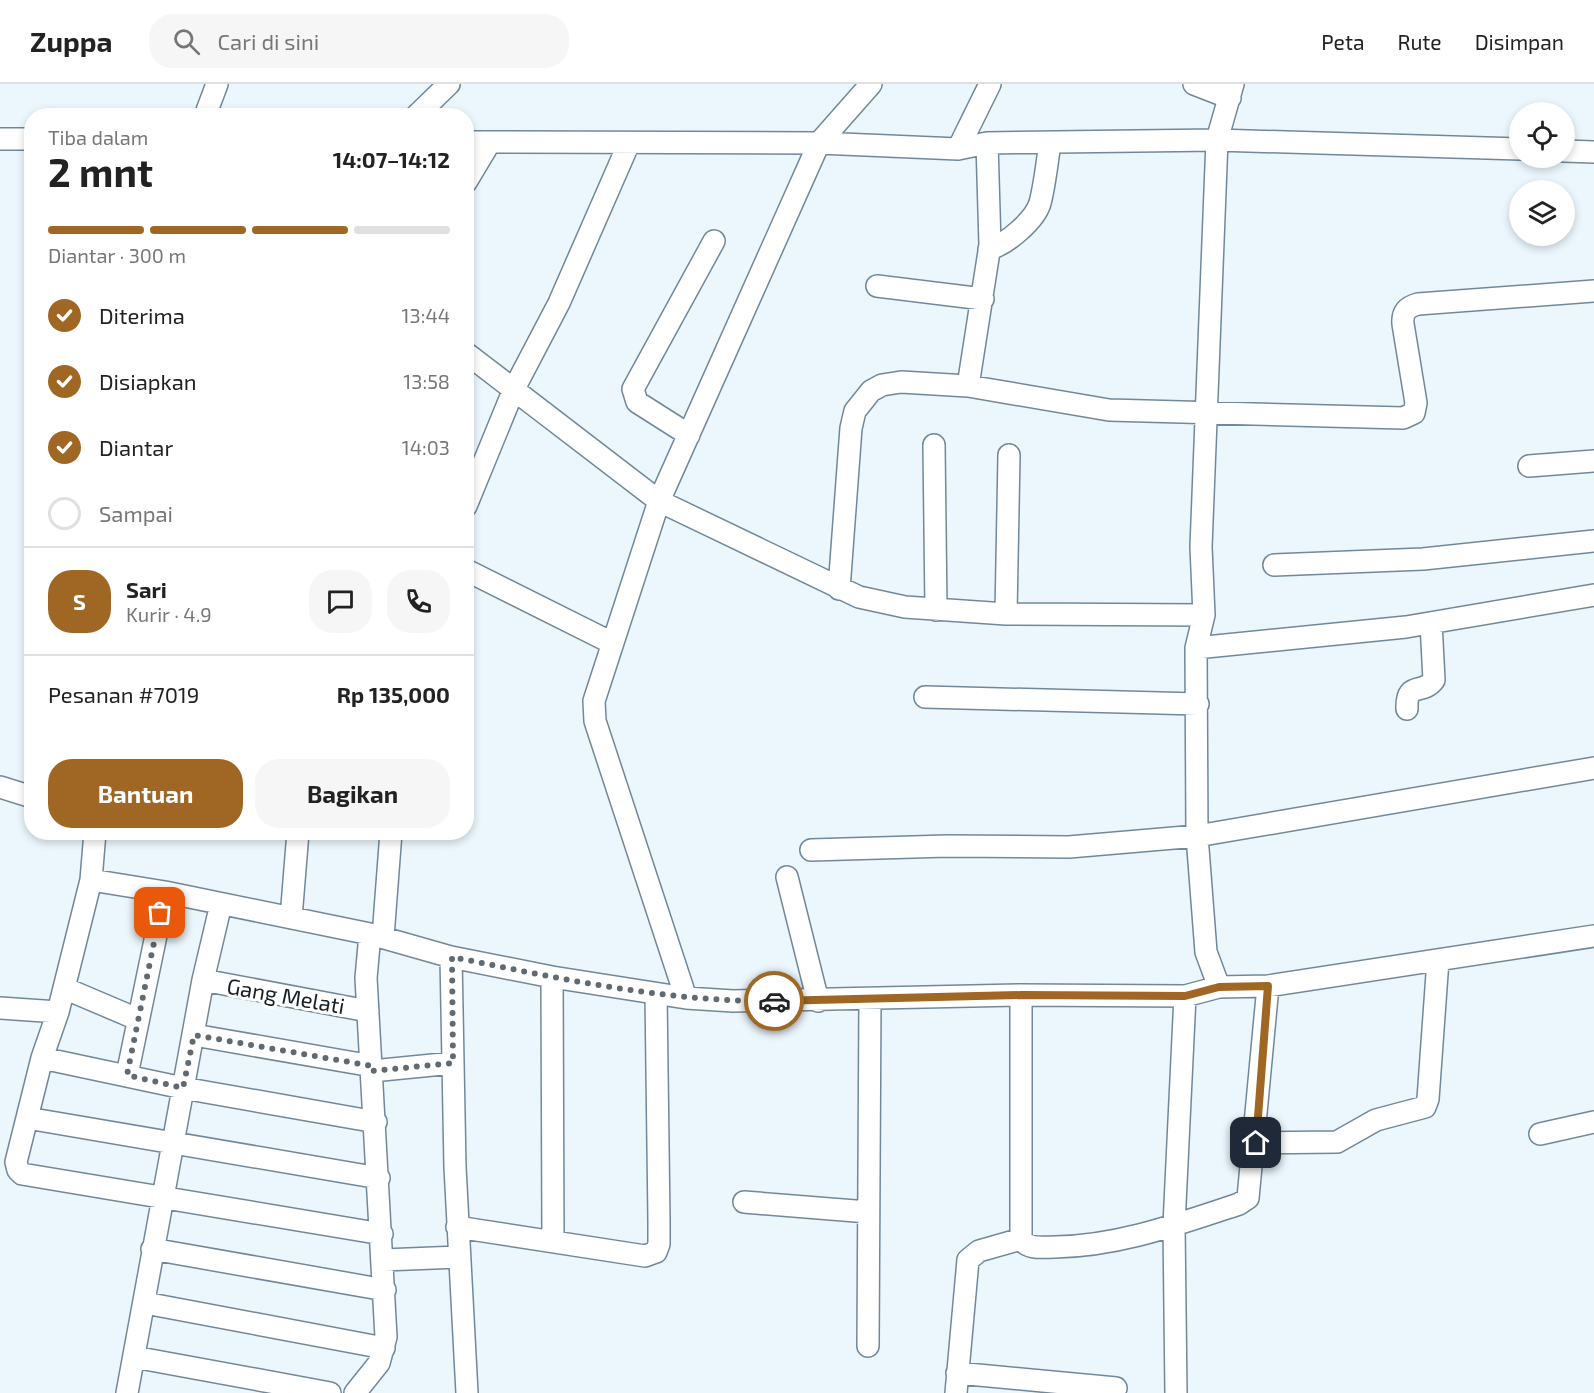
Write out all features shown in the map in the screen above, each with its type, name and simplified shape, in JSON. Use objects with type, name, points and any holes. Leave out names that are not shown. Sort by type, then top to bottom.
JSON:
[{"type":"street","points":[[208,108],[217,84]]},
{"type":"street","points":[[424,108],[449,84]]},
{"type":"street","points":[[686,998],[595,721],[594,701],[659,501],[819,143],[871,84]]},
{"type":"street","points":[[958,149],[990,84]]},
{"type":"street","points":[[1194,84],[1231,91],[1217,140],[1205,413],[1202,547],[1204,615],[1196,648],[1197,836],[1206,952],[1219,987]]},
{"type":"street","points":[[0,139],[24,139]]},
{"type":"street","points":[[474,142],[819,143],[958,149],[987,143],[1217,140],[1509,149]]},
{"type":"street","points":[[474,169],[490,142]]},
{"type":"street","points":[[474,486],[514,389],[559,303],[629,143]]},
{"type":"street","points":[[968,386],[989,249],[987,143]]},
{"type":"street","points":[[989,249],[1004,244],[1034,214],[1040,204],[1050,143]]},
{"type":"street","points":[[1575,151],[1594,152]]},
{"type":"street","points":[[688,435],[637,402],[633,389],[714,242]]},
{"type":"street","points":[[877,286],[983,299]]},
{"type":"street","points":[[839,589],[851,428],[859,404],[871,391],[892,382],[968,386],[1109,410],[1407,417],[1414,413],[1416,403],[1402,324],[1403,315],[1410,307],[1418,304],[1594,291]]},
{"type":"street","points":[[474,359],[659,501],[839,589],[882,603],[936,610],[1006,614],[1204,615]]},
{"type":"street","points":[[934,445],[936,610]]},
{"type":"street","points":[[1006,614],[1009,455]]},
{"type":"street","points":[[1529,465],[1594,461]]},
{"type":"street","points":[[1274,565],[1423,559],[1594,541]]},
{"type":"street","points":[[474,574],[612,643]]},
{"type":"street","points":[[1196,648],[1431,623],[1594,595]]},
{"type":"street","points":[[1407,709],[1408,695],[1411,691],[1427,686],[1434,680],[1431,623]]},
{"type":"street","points":[[925,697],[1198,704]]},
{"type":"street","points":[[811,850],[947,846],[1069,847],[1197,836],[1594,768]]},
{"type":"street","points":[[0,787],[24,794]]},
{"type":"street","points":[[94,840],[91,880],[58,1012],[42,1058],[16,1162],[18,1170],[22,1174],[382,1234]]},
{"type":"street","points":[[291,918],[297,840]]},
{"type":"street","points":[[355,1393],[379,1363],[384,1348],[384,1260],[366,978],[377,936],[390,840]]},
{"type":"street","points":[[788,877],[818,1000]]},
{"type":"street","points":[[91,880],[165,892],[377,936],[452,957],[552,977],[686,998],[818,1000],[1022,995],[1185,996],[1219,987],[1268,986],[1594,936]]},
{"type":"street","points":[[127,1075],[165,892]]},
{"type":"street","points":[[127,1393],[203,980],[221,904]]},
{"type":"street","points":[[452,957],[458,1257],[467,1393]]},
{"type":"street","points":[[1256,1143],[1336,1142],[1376,1120],[1425,1107],[1428,1099],[1438,960]]},
{"type":"street","points":[[552,977],[554,1241]]},
{"type":"street","name":"Gang Melati","points":[[203,980],[368,1011]]},
{"type":"street","points":[[1021,1239],[1032,1247],[1084,1246],[1139,1236],[1239,1204],[1248,1198],[1256,1143],[1268,986]]},
{"type":"street","points":[[64,988],[137,1019]]},
{"type":"street","points":[[457,1227],[645,1256],[653,1254],[658,1248],[656,993]]},
{"type":"street","points":[[1021,1239],[1022,995]]},
{"type":"street","points":[[1176,1393],[1174,1225],[1185,996]]},
{"type":"street","points":[[868,1346],[870,999]]},
{"type":"street","points":[[0,1008],[58,1012]]},
{"type":"street","points":[[194,1035],[372,1069],[453,1063]]},
{"type":"street","points":[[42,1058],[183,1088],[376,1122]]},
{"type":"street","points":[[27,1118],[378,1178]]},
{"type":"street","points":[[1540,1134],[1594,1122]]},
{"type":"street","points":[[744,1202],[868,1212]]},
{"type":"street","points":[[1021,1239],[979,1251],[968,1260],[957,1383],[1116,1388]]},
{"type":"street","points":[[152,1250],[385,1290]]},
{"type":"street","points":[[384,1260],[458,1257]]},
{"type":"street","points":[[145,1303],[384,1348]]},
{"type":"street","points":[[134,1357],[330,1393]]},
{"type":"way so far","points":[[160,913],[127,1075],[183,1088],[194,1035],[372,1066],[372,1071],[453,1063],[452,957],[552,977],[686,998],[774,1001]]},
{"type":"route","points":[[774,1001],[1022,995],[1185,996],[1219,987],[1268,986],[1256,1143]]}]
